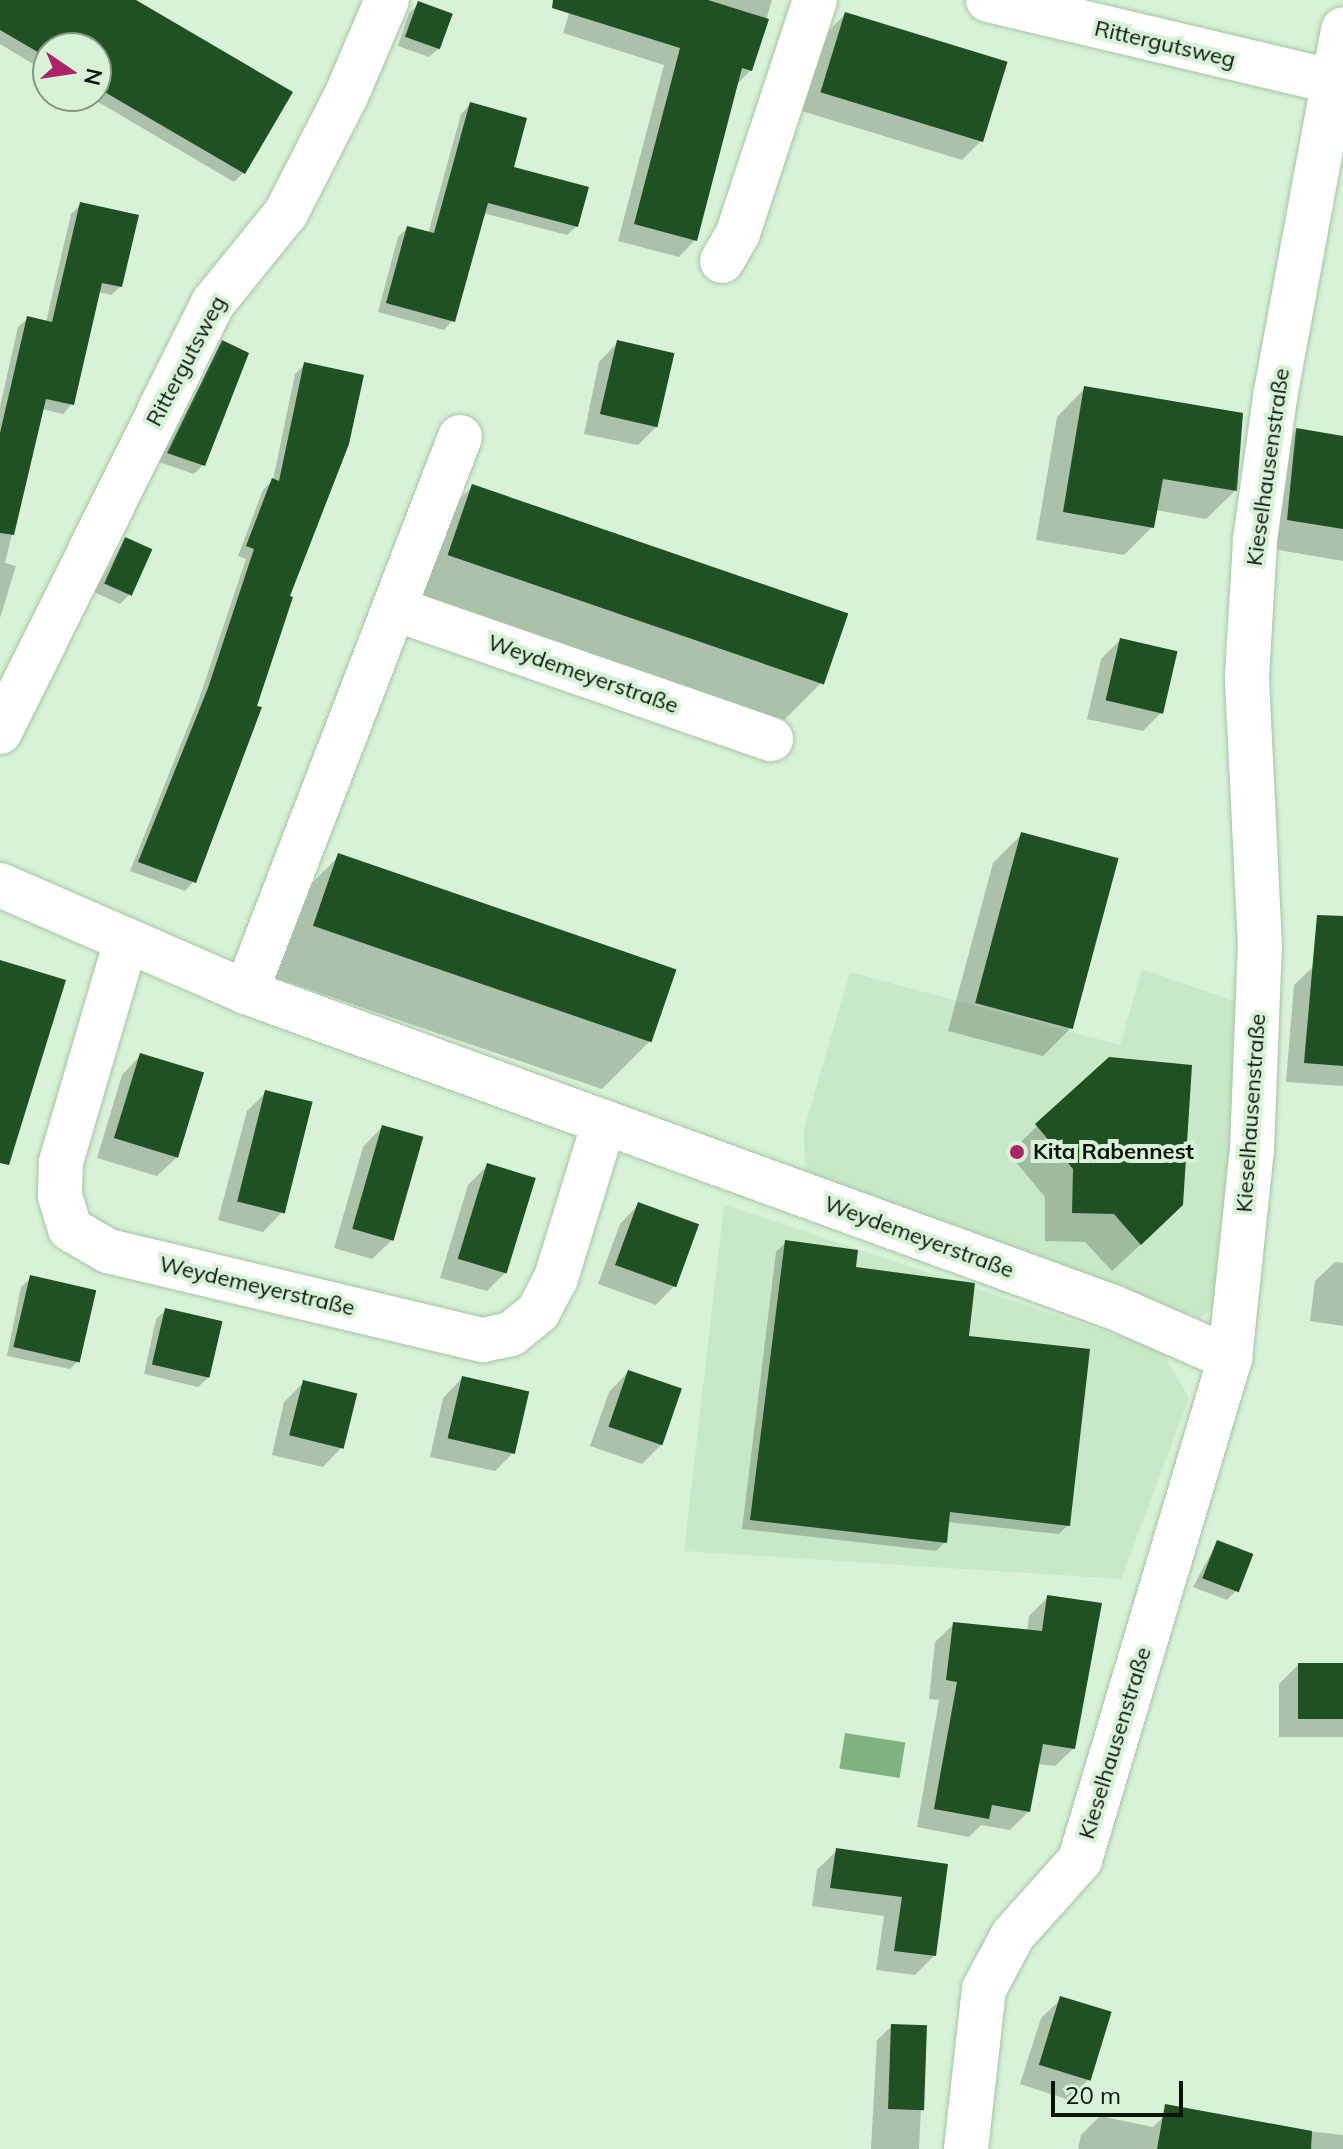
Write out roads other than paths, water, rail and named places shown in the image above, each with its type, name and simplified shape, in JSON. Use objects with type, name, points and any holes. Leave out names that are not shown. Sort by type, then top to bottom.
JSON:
[{"type":"street","name":"Rittergutsweg","points":[[0,732],[213,303],[286,213],[346,96],[387,0]]},
{"type":"street","points":[[722,261],[738,233],[815,0]]},
{"type":"street","name":"Rittergutsweg","points":[[988,0],[1338,83]]},
{"type":"street","name":"Kieselhausenstraße","points":[[966,2149],[984,1989],[1013,1935],[1080,1860],[1230,1358],[1252,1150],[1260,946],[1247,676],[1255,540],[1338,83],[1343,29]]},
{"type":"street","points":[[246,992],[460,437]]},
{"type":"street","name":"Weydemeyerstraße","points":[[395,609],[771,739]]},
{"type":"street","name":"Weydemeyerstraße","points":[[0,885],[246,992],[1113,1307],[1230,1358]]},
{"type":"street","name":"Weydemeyerstraße","points":[[126,941],[61,1162],[60,1196],[70,1229],[108,1251],[483,1340],[511,1334],[538,1312],[556,1278],[604,1123]]},
{"type":"place","name":"Kita Rabennest","points":[[1017,1152]]}]
